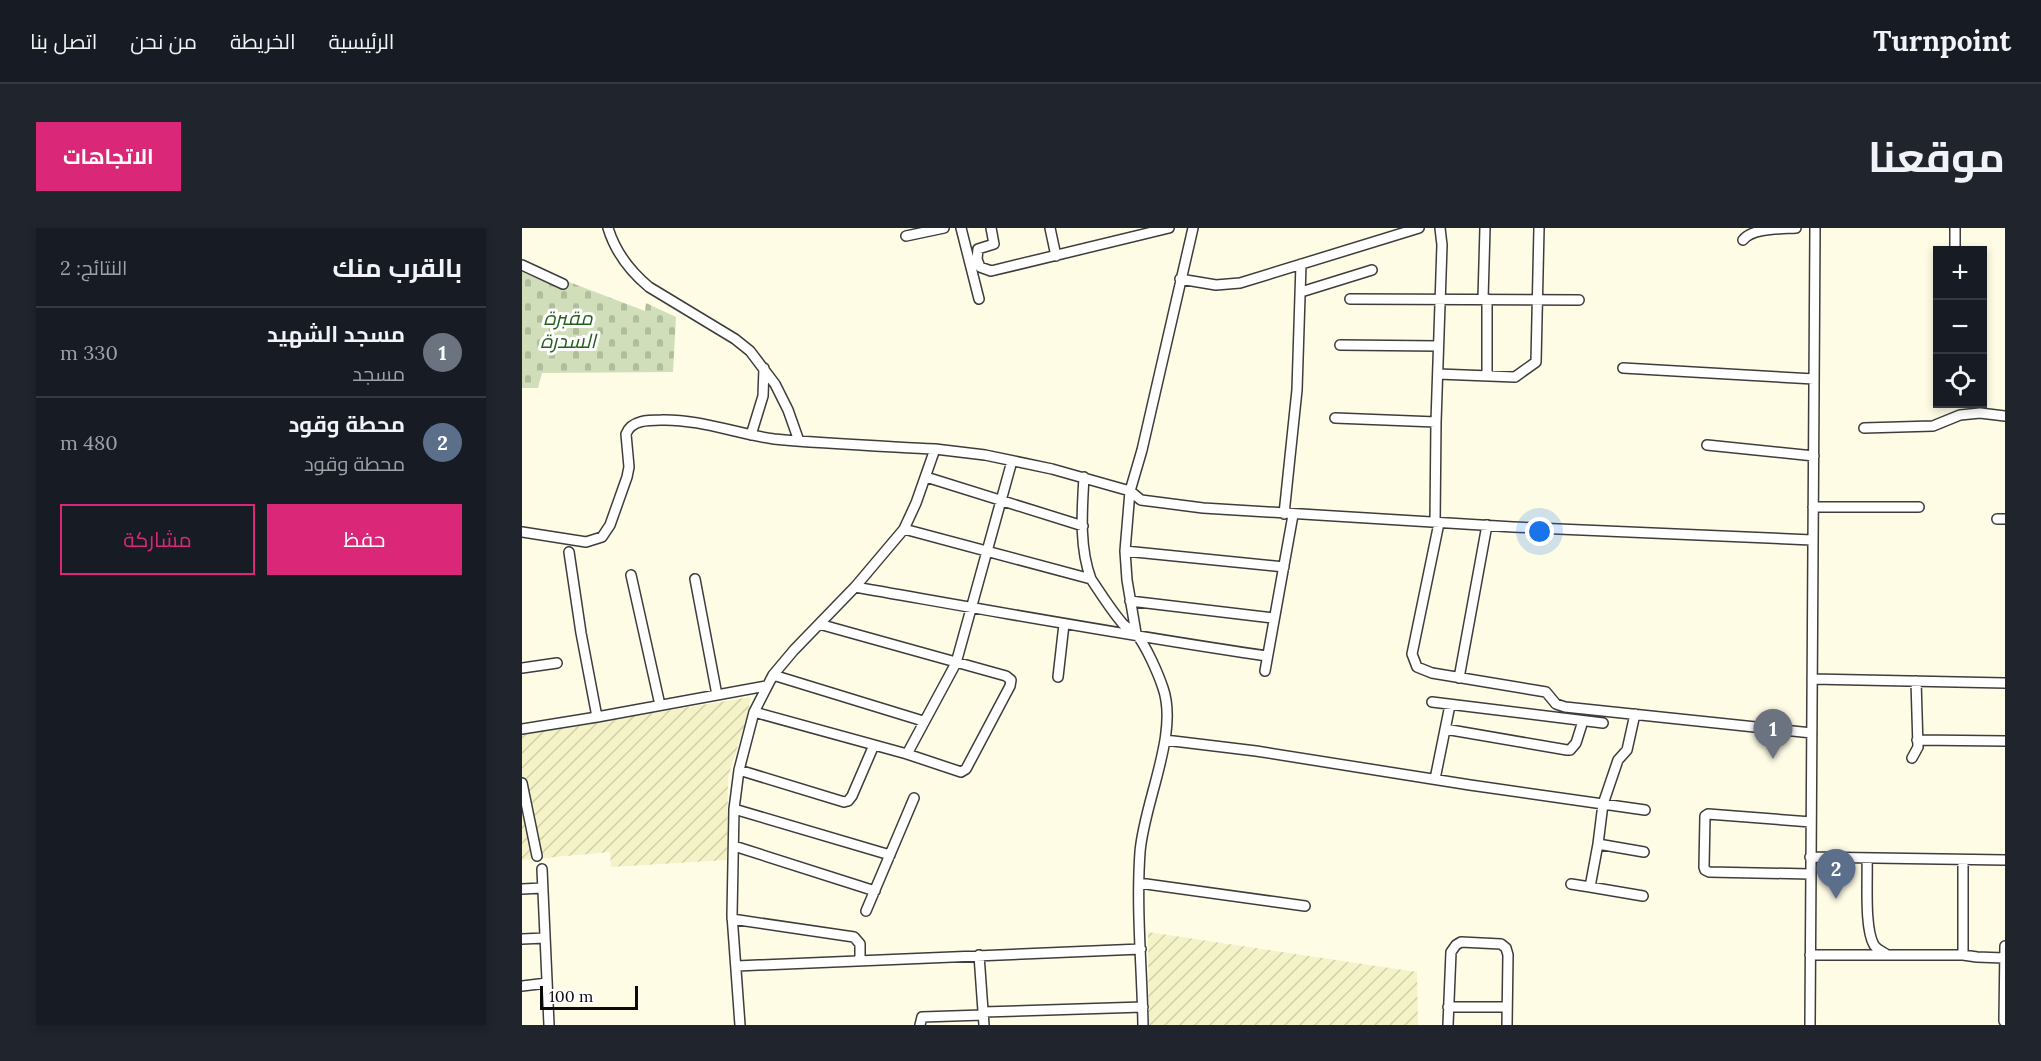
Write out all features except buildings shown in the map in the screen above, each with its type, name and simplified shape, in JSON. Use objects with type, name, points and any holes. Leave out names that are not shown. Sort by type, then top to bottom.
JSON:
[{"type":"street","points":[[608,228],[626,263],[636,276],[649,287],[735,339],[750,351],[764,368],[788,410],[799,441]]},
{"type":"street","points":[[906,236],[944,228]]},
{"type":"street","points":[[961,228],[979,298]]},
{"type":"street","points":[[991,228],[994,244],[978,249],[979,265],[983,270],[991,272],[1169,228]]},
{"type":"street","points":[[1050,228],[1056,256]]},
{"type":"street","points":[[1143,1025],[1139,883],[1143,830],[1165,740],[1167,710],[1163,687],[1137,635],[1130,601],[1125,551],[1130,491],[1142,450],[1193,228]]},
{"type":"street","points":[[1180,279],[1216,285],[1240,283],[1419,228]]},
{"type":"street","points":[[1440,228],[1442,245],[1436,422],[1437,523],[1412,654],[1417,667],[1459,678],[1546,692],[1556,704],[1565,707],[1812,733]]},
{"type":"street","points":[[1485,228],[1487,376]]},
{"type":"street","points":[[1438,374],[1515,377],[1536,362],[1539,228]]},
{"type":"street","points":[[1743,240],[1746,234],[1754,231],[1796,228]]},
{"type":"street","points":[[1810,1025],[1815,228]]},
{"type":"street","points":[[1955,228],[1955,246]]},
{"type":"street","points":[[1265,671],[1284,567],[1297,390],[1301,264]]},
{"type":"street","points":[[522,265],[563,284]]},
{"type":"street","points":[[1301,292],[1372,270]]},
{"type":"street","points":[[1350,299],[1580,300]]},
{"type":"street","points":[[1340,345],[1438,346]]},
{"type":"street","points":[[751,435],[763,396],[764,368]]},
{"type":"street","points":[[1623,368],[1814,379]]},
{"type":"street","points":[[1864,428],[1933,426],[1960,415],[1980,413],[2005,416]]},
{"type":"street","points":[[1335,418],[1436,422]]},
{"type":"street","points":[[522,532],[586,542],[594,541],[604,534],[610,525],[630,467],[626,434],[629,427],[637,422],[665,419],[710,425],[751,435],[799,441],[935,449],[985,455],[1084,477],[1130,491],[1142,500],[1203,508],[1437,523],[1812,540]]},
{"type":"street","points":[[1707,445],[1814,456]]},
{"type":"street","points":[[740,1025],[732,919],[734,809],[739,770],[754,712],[773,675],[904,529],[935,449]]},
{"type":"street","points":[[907,754],[956,663],[1012,461]]},
{"type":"street","points":[[926,477],[1083,526]]},
{"type":"street","points":[[1084,477],[1083,526],[1085,552],[1091,579],[1123,624],[1137,635]]},
{"type":"street","points":[[1813,507],[1919,507]]},
{"type":"street","points":[[1459,678],[1487,525]]},
{"type":"street","points":[[904,529],[1091,579]]},
{"type":"street","points":[[1125,551],[1284,567]]},
{"type":"street","points":[[569,552],[580,633],[597,717]]},
{"type":"street","points":[[631,574],[660,705]]},
{"type":"street","points":[[695,579],[717,695]]},
{"type":"street","points":[[855,586],[1064,624],[1267,656]]},
{"type":"street","points":[[1130,601],[1273,618]]},
{"type":"street","points":[[754,712],[907,754],[961,772],[966,770],[1012,681],[1006,676],[819,624]]},
{"type":"street","points":[[1058,676],[1064,624]]},
{"type":"street","points":[[522,668],[556,663]]},
{"type":"street","points":[[773,675],[924,721]]},
{"type":"street","points":[[1812,679],[2005,683]]},
{"type":"street","points":[[1912,758],[1918,747],[1916,681]]},
{"type":"street","points":[[522,729],[766,686]]},
{"type":"street","points":[[1432,702],[1603,723]]},
{"type":"street","points":[[1435,780],[1450,705]]},
{"type":"street","points":[[1590,887],[1603,804],[1618,760],[1627,750],[1635,714]]},
{"type":"street","points":[[1445,729],[1570,750],[1576,743],[1583,721]]},
{"type":"street","points":[[1165,740],[1256,751],[1435,780],[1645,810]]},
{"type":"street","points":[[1917,740],[2005,741]]},
{"type":"street","points":[[739,770],[844,802],[852,796],[874,745]]},
{"type":"street","points":[[522,783],[537,856]]},
{"type":"street","points":[[866,910],[914,798]]},
{"type":"street","points":[[734,809],[890,855]]},
{"type":"street","points":[[1810,874],[1709,872],[1704,867],[1706,816],[1708,814],[1811,822]]},
{"type":"street","points":[[1598,844],[1644,852]]},
{"type":"street","points":[[734,846],[875,891]]},
{"type":"street","points":[[1810,857],[2005,860]]},
{"type":"street","points":[[1868,858],[1871,936],[1877,949],[1886,954]]},
{"type":"street","points":[[1963,860],[1963,955]]},
{"type":"street","points":[[542,869],[549,1025]]},
{"type":"street","points":[[1139,883],[1305,906]]},
{"type":"street","points":[[1571,884],[1643,896]]},
{"type":"street","points":[[522,890],[542,888]]},
{"type":"street","points":[[732,919],[854,937],[860,944],[860,960]]},
{"type":"street","points":[[522,939],[545,938]]},
{"type":"street","points":[[1448,1025],[1451,952],[1461,942],[1501,944],[1506,948],[1508,955],[1506,1025]]},
{"type":"street","points":[[2004,1021],[2005,946]]},
{"type":"street","points":[[737,966],[1141,948]]},
{"type":"street","points":[[979,955],[983,1017]]},
{"type":"street","points":[[1810,955],[2004,957]]},
{"type":"street","points":[[522,986],[547,983]]},
{"type":"street","points":[[920,1025],[922,1017],[983,1017],[1143,1007]]},
{"type":"street","points":[[1448,1007],[1507,1007]]},
{"type":"green space","name":"مقبرة السدرة","points":[[522,264],[645,311],[646,303],[676,317],[673,372],[542,373],[538,388],[522,388]]},
{"type":"green space","points":[[751,697],[728,777],[727,860],[611,867],[610,852],[522,860],[522,734]]},
{"type":"green space","points":[[1148,932],[1417,972],[1418,1025],[1149,1025]]},
{"type":"place","name":"مسجد الشهيد","points":[[1773,759]]},
{"type":"place","name":"محطة وقود","points":[[1836,899]]}]
